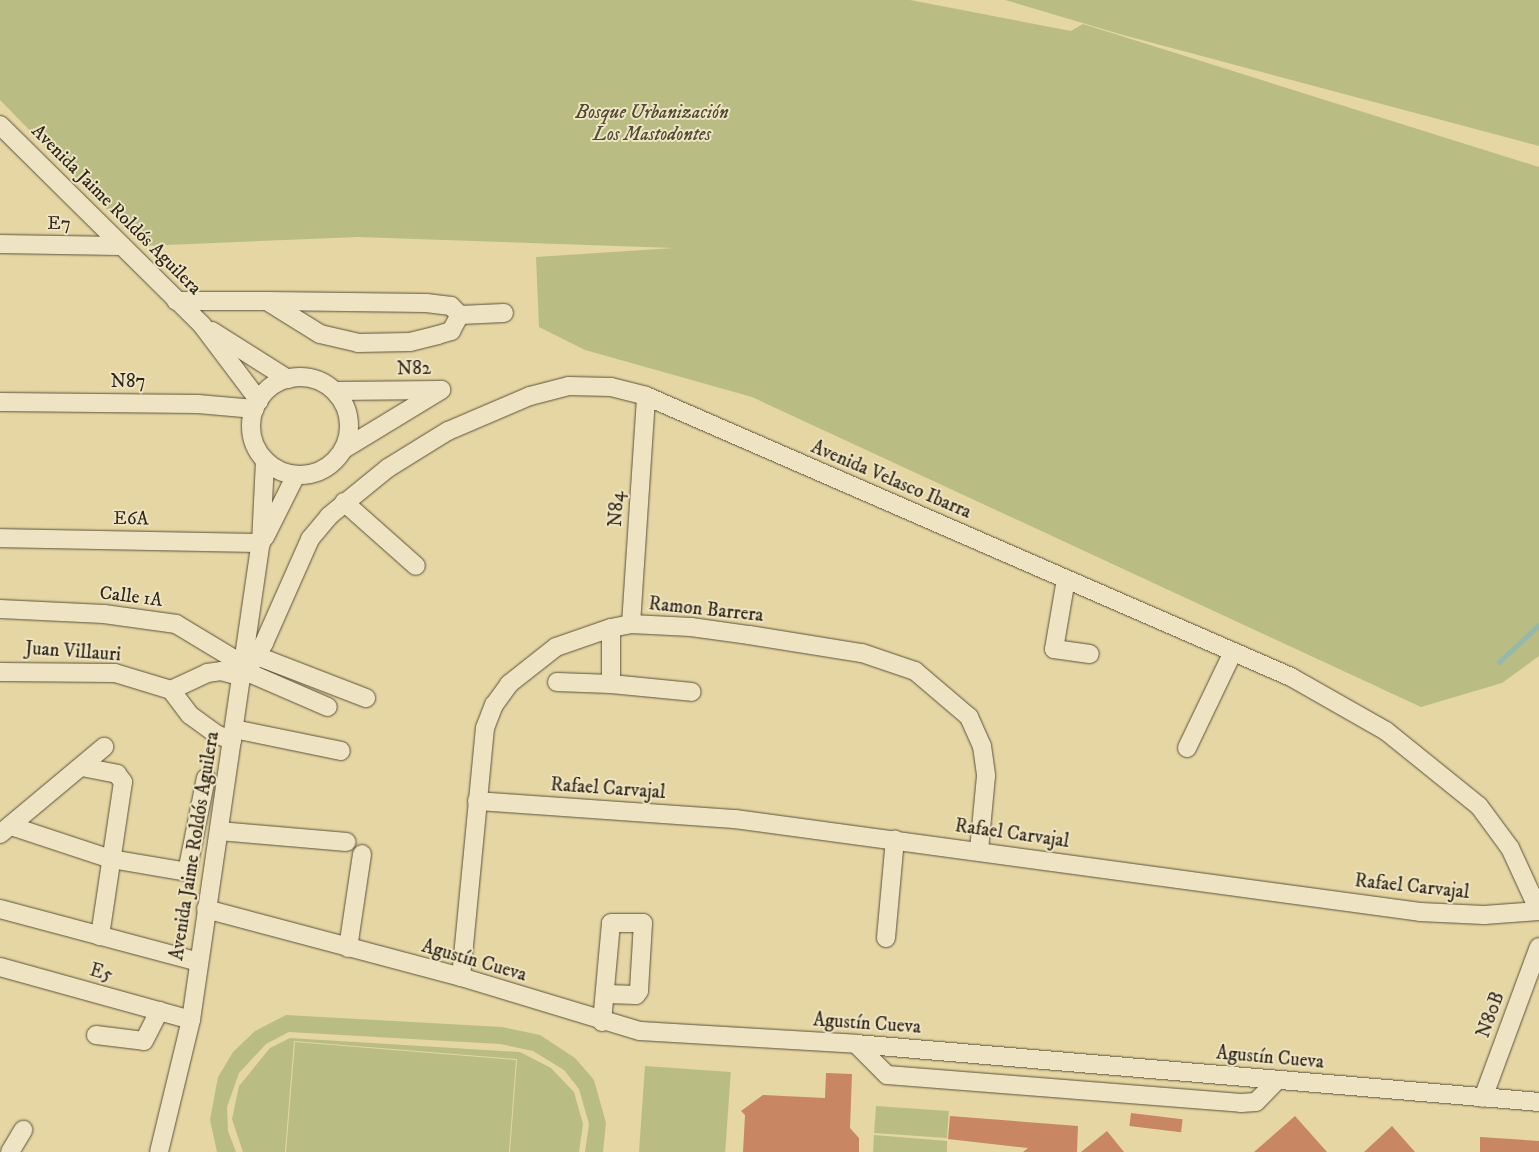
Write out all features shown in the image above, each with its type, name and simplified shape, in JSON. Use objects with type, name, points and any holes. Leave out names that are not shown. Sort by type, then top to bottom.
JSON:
[{"type":"street","name":"Avenida Jaime Roldós Aguilera","points":[[0,125],[119,246],[202,325],[257,405]]},
{"type":"street","name":"E7","points":[[0,244],[119,246]]},
{"type":"street","points":[[176,300],[426,303],[451,306],[460,315],[504,313]]},
{"type":"street","points":[[267,301],[304,327],[358,343],[410,342],[438,335],[451,331],[460,315]]},
{"type":"street","name":"Avenida Jaime Roldós Aguilera","points":[[202,325],[288,379]]},
{"type":"street","points":[[288,379],[313,379],[335,391],[348,413],[348,437],[344,449],[318,472],[296,475],[265,460],[253,436],[257,405],[276,383],[288,379]]},
{"type":"street","name":"Avenida Velasco Ibarra","points":[[248,667],[310,539],[344,502],[448,431],[530,396],[569,386],[611,388],[646,396],[1233,652],[1299,682],[1386,731],[1433,766],[1495,826],[1510,848],[1539,911]]},
{"type":"street","name":"N82","points":[[335,391],[441,390],[344,449]]},
{"type":"street","name":"N84","points":[[631,624],[646,396]]},
{"type":"street","name":"N87","points":[[0,402],[257,405]]},
{"type":"street","name":"Avenida Jaime Roldós Aguilera","points":[[159,1152],[191,1020],[233,734],[248,667],[261,544],[265,460]]},
{"type":"street","name":"Avenida Jaime Roldós Aguilera","points":[[261,544],[296,475]]},
{"type":"street","points":[[344,502],[416,566]]},
{"type":"street","name":"E6A","points":[[0,538],[261,544]]},
{"type":"street","points":[[1066,579],[1054,649],[1090,654]]},
{"type":"street","name":"Calle 1A","points":[[0,609],[104,614],[176,624],[248,667]]},
{"type":"street","name":"Ramon Barrera","points":[[461,977],[484,728],[510,684],[556,647],[611,628],[631,624],[691,627],[758,636],[862,654],[915,671],[969,717],[982,746],[986,776],[979,850]]},
{"type":"street","points":[[611,628],[611,684]]},
{"type":"street","points":[[1187,748],[1233,652]]},
{"type":"street","points":[[248,667],[328,707]]},
{"type":"street","points":[[342,752],[233,734],[218,736],[190,715],[171,690],[207,672],[248,667],[366,698]]},
{"type":"street","name":"Juan Villauri","points":[[0,672],[115,673],[171,690]]},
{"type":"street","points":[[557,682],[611,684],[692,692]]},
{"type":"street","points":[[5,830],[104,747]]},
{"type":"street","points":[[82,767],[117,774],[123,782],[100,936]]},
{"type":"street","points":[[5,830],[111,858],[184,872],[191,869],[206,778]]},
{"type":"street","name":"Rafael Carvajal","points":[[477,801],[736,819],[979,850],[1420,912],[1484,915],[1539,911]]},
{"type":"street","points":[[218,831],[347,842]]},
{"type":"street","points":[[886,938],[895,839]]},
{"type":"street","points":[[348,948],[362,854]]},
{"type":"street","points":[[0,909],[199,962]]},
{"type":"street","name":"Agustín Cueva","points":[[206,909],[461,977],[602,1022],[640,1031],[856,1044],[1539,1102]]},
{"type":"street","name":"N80B","points":[[1483,1098],[1539,947]]},
{"type":"street","name":"E5","points":[[0,967],[191,1020]]},
{"type":"street","points":[[602,1022],[606,994]]},
{"type":"street","points":[[96,1035],[144,1041],[158,1012]]},
{"type":"street","points":[[856,1044],[878,1067],[897,1076],[1241,1103],[1256,1102],[1277,1080]]},
{"type":"street","points":[[10,1152],[23,1130]]},
{"type":"green space","name":"Bosque Urbanización Los Mastodontes","points":[[0,0],[910,0],[1071,31],[1083,24],[1539,167],[1539,656],[1502,683],[1421,707],[752,397],[585,350],[539,327],[536,257],[674,248],[358,237],[143,246],[0,100]]},
{"type":"green space","points":[[1005,0],[1539,0],[1539,146],[1123,35]]},
{"type":"green space","points":[[286,1015],[502,1027],[540,1035],[575,1058],[594,1080],[606,1123],[603,1152],[585,1152],[589,1124],[579,1089],[564,1070],[533,1051],[500,1044],[289,1032],[266,1044],[239,1073],[227,1107],[228,1131],[236,1152],[217,1152],[210,1120],[218,1077],[233,1052],[255,1031]]},
{"type":"green space","points":[[290,1038],[520,1052],[551,1068],[574,1092],[583,1124],[579,1152],[510,1152],[517,1059],[294,1041],[285,1152],[243,1152],[232,1119],[239,1086],[270,1048]]},
{"type":"green space","points":[[295,1042],[516,1060],[509,1152],[286,1152]]},
{"type":"green space","points":[[645,1066],[731,1072],[725,1152],[639,1152]]},
{"type":"green space","points":[[876,1106],[949,1111],[947,1138],[874,1133]]},
{"type":"green space","points":[[874,1135],[947,1141],[947,1152],[873,1152]]},
{"type":"building","points":[[826,1073],[852,1074],[850,1128],[859,1138],[859,1152],[743,1152],[745,1115],[741,1111],[763,1095],[825,1098]]},
{"type":"building","points":[[1131,1113],[1183,1119],[1181,1132],[1129,1126]]},
{"type":"building","points":[[950,1116],[1078,1126],[1077,1152],[1023,1152],[1028,1148],[948,1139]]},
{"type":"building","points":[[1295,1116],[1327,1152],[1254,1152]]},
{"type":"building","points":[[1392,1126],[1415,1152],[1364,1152]]},
{"type":"building","points":[[1107,1131],[1124,1152],[1081,1152]]},
{"type":"building","points":[[1480,1137],[1539,1141],[1539,1152],[1480,1152]]},
{"type":"waterway","points":[[1499,662],[1539,625]]}]
